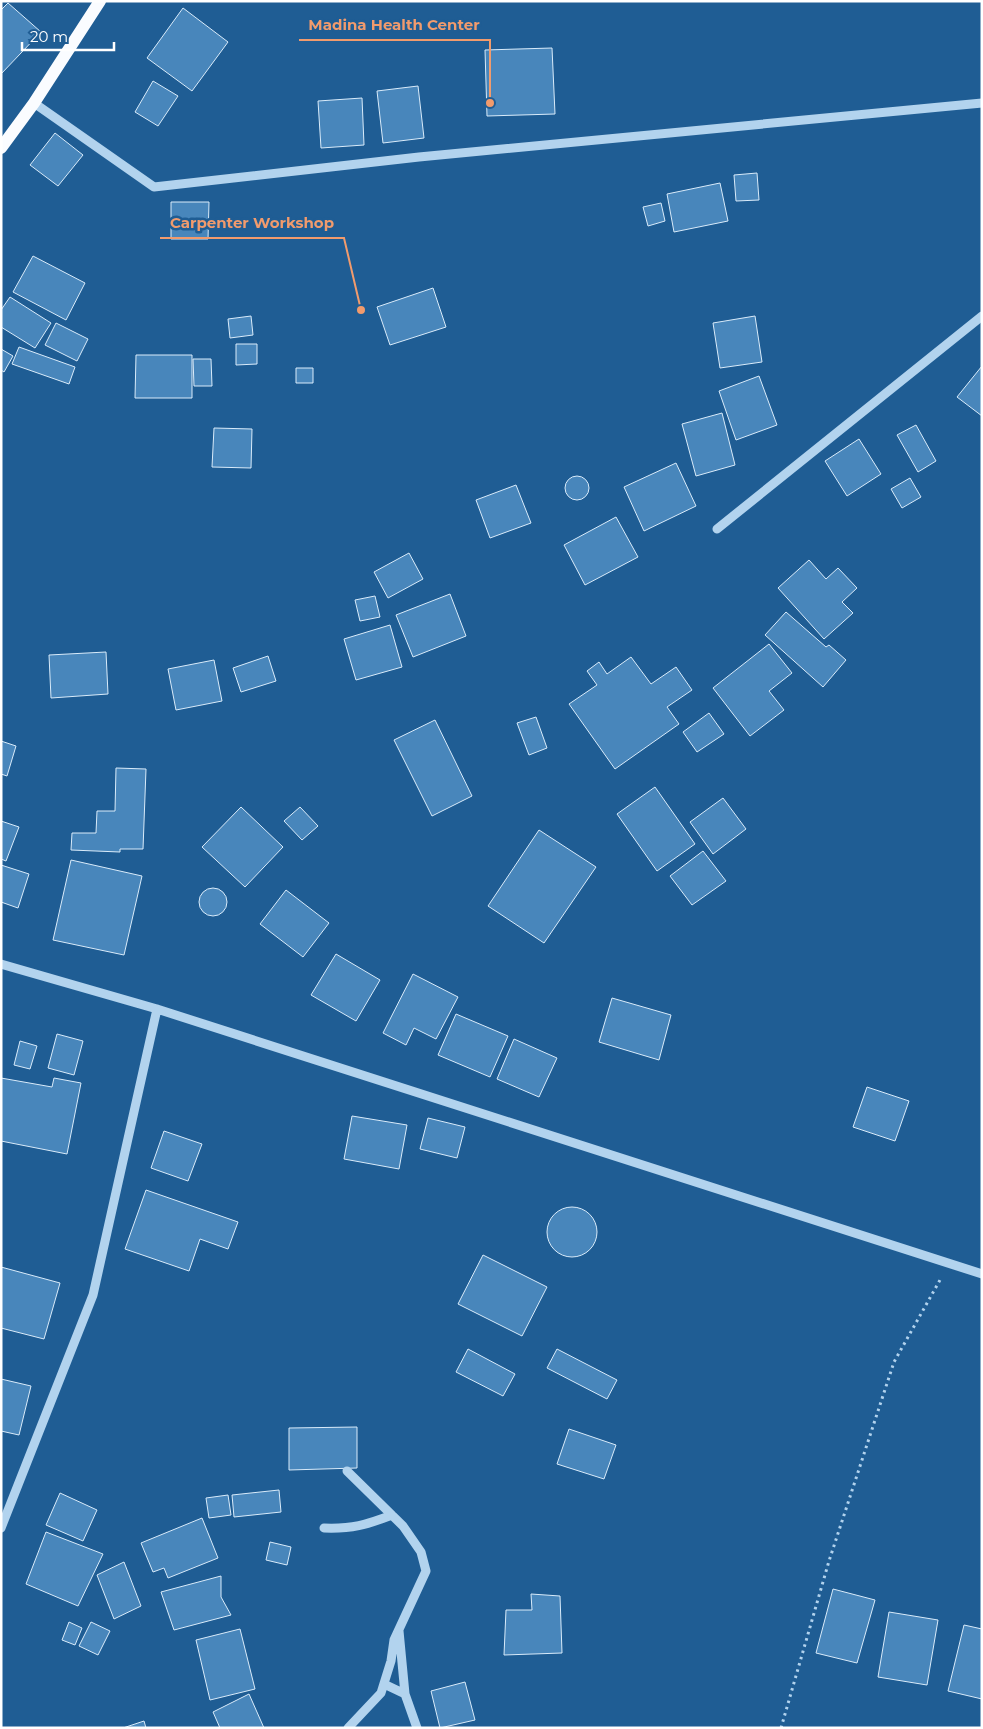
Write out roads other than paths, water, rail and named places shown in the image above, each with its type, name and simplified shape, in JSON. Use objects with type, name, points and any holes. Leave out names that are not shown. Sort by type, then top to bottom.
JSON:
[{"type":"main road","points":[[1,148],[34,103],[100,1]]},
{"type":"street","points":[[34,103],[154,187],[419,157],[982,102]]},
{"type":"street","points":[[717,529],[982,316]]},
{"type":"street","points":[[1,964],[157,1009],[982,1274]]},
{"type":"street","points":[[1,1528],[93,1295],[157,1009]]},
{"type":"street","points":[[347,1471],[403,1526],[421,1552],[426,1571],[394,1640],[391,1661],[381,1693],[348,1728]]},
{"type":"street","points":[[324,1528],[347,1529],[369,1524],[392,1515]]},
{"type":"street","points":[[398,1630],[405,1694],[417,1728]]},
{"type":"street","points":[[384,1684],[405,1694]]},
{"type":"place","name":"Madina Health Center","points":[[490,103]]},
{"type":"place","name":"Carpenter Workshop","points":[[361,310]]}]
